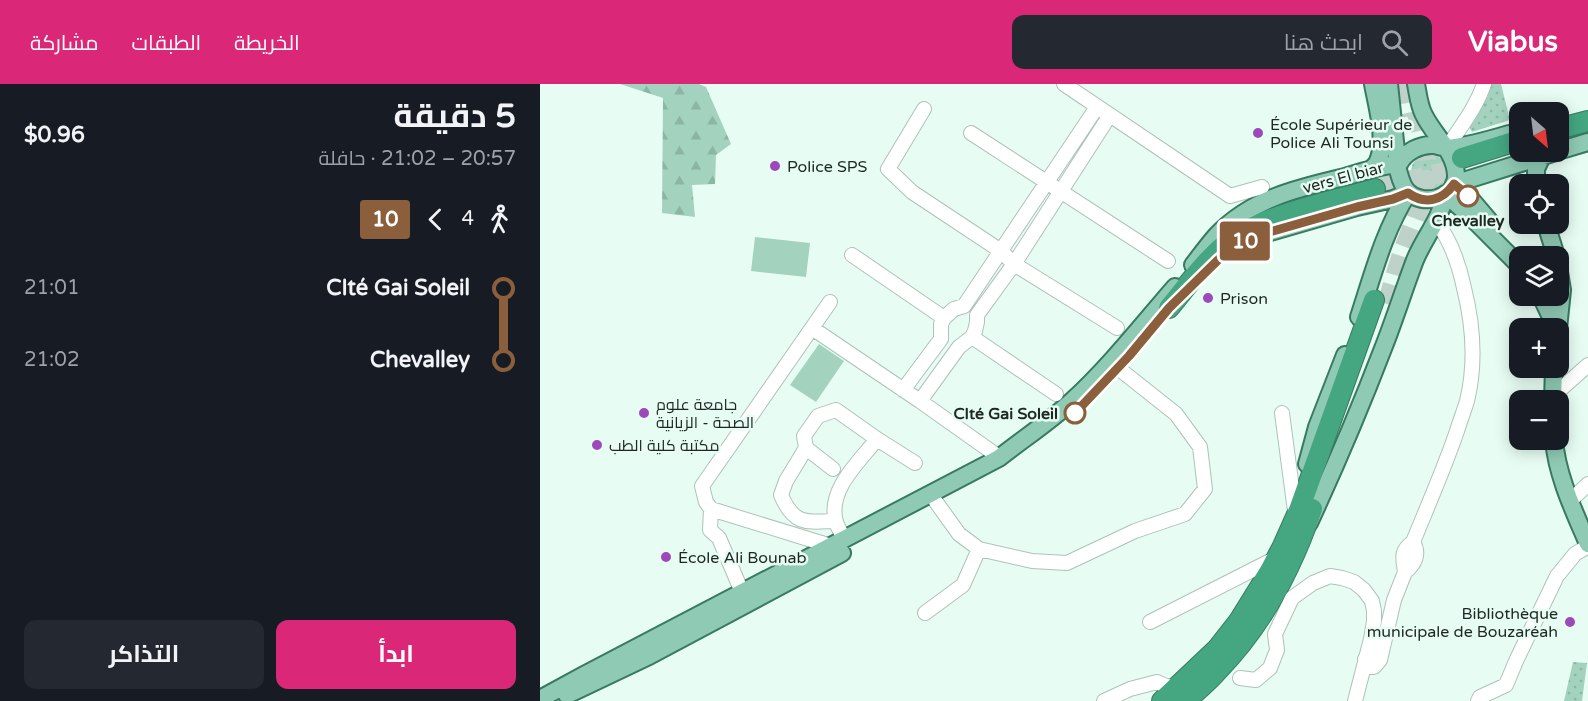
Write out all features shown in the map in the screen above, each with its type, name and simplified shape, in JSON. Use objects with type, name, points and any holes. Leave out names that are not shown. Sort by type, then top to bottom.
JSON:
[{"type":"highway","points":[[1569,126],[1588,121]]},
{"type":"highway","points":[[1569,139],[1588,134]]},
{"type":"highway","points":[[1453,150],[1509,142]]},
{"type":"highway","points":[[1453,150],[1509,152]]},
{"type":"highway","points":[[1185,275],[1223,236],[1255,216],[1289,202],[1372,180]]},
{"type":"highway","points":[[1169,308],[1215,254],[1239,235],[1253,227],[1372,180]]},
{"type":"highway","points":[[1162,701],[1184,697],[1218,670],[1246,637],[1277,588],[1296,535],[1307,487],[1330,421],[1380,302]]},
{"type":"highway","points":[[1184,697],[1201,666],[1229,635],[1278,557],[1296,535]]},
{"type":"main road","points":[[1372,180],[1381,146],[1380,120],[1373,84]]},
{"type":"main road","points":[[1389,84],[1401,180],[1408,193],[1416,198],[1429,200],[1450,189],[1526,162]]},
{"type":"main road","points":[[1296,535],[1327,485],[1375,369],[1417,257],[1436,221],[1456,174],[1453,150],[1422,112],[1416,84]]},
{"type":"main road","points":[[1569,118],[1588,114]]},
{"type":"main road","points":[[1399,164],[1406,155],[1419,147],[1433,145],[1453,150],[1509,135]]},
{"type":"main road","points":[[1569,148],[1588,142]]},
{"type":"main road","name":"vers El biar","points":[[586,680],[742,592],[999,458],[1053,417],[1090,383],[1185,275],[1216,236],[1233,220],[1258,204],[1288,192],[1372,180],[1389,165],[1399,164]]},
{"type":"main road","points":[[1450,189],[1466,212],[1509,255]]},
{"type":"main road","points":[[1450,189],[1468,196],[1510,246]]},
{"type":"main road","points":[[540,699],[649,656],[1006,464],[1048,435],[1089,400],[1169,308],[1218,260],[1245,241],[1408,193]]},
{"type":"main road","points":[[1296,535],[1295,511],[1317,427],[1356,324],[1388,229],[1408,193]]},
{"type":"main road","points":[[1357,207],[1379,212],[1388,229]]},
{"type":"main road","points":[[1436,221],[1451,209],[1466,212]]},
{"type":"main road","points":[[1556,450],[1570,501],[1588,545]]},
{"type":"main road","points":[[540,693],[586,680]]},
{"type":"main road","points":[[555,701],[586,680]]},
{"type":"main road","points":[[568,701],[586,680]]},
{"type":"street","points":[[1064,84],[1230,196],[1262,187]]},
{"type":"street","points":[[1453,150],[1484,84]]},
{"type":"street","points":[[903,390],[941,339],[941,324],[944,318],[954,309],[964,306],[1097,107]]},
{"type":"street","points":[[924,109],[888,169],[912,192],[1001,251],[1014,264],[1117,328]]},
{"type":"street","points":[[920,401],[959,347],[972,337],[977,322],[976,315],[1014,264],[1110,115]]},
{"type":"street","points":[[971,133],[1168,261]]},
{"type":"street","points":[[1365,659],[1369,667],[1374,667],[1380,660],[1394,600],[1405,572],[1413,566],[1416,559],[1416,547],[1413,542],[1451,449],[1467,402],[1471,377],[1472,333],[1466,296],[1448,238],[1436,221]]},
{"type":"street","points":[[852,255],[944,318]]},
{"type":"street","points":[[742,592],[719,538],[710,530],[711,509],[706,502],[702,486],[830,302]]},
{"type":"street","points":[[964,306],[976,315]]},
{"type":"street","points":[[812,328],[999,458]]},
{"type":"street","points":[[972,337],[1056,394]]},
{"type":"street","points":[[1561,390],[1588,365]]},
{"type":"street","points":[[936,502],[959,534],[979,549],[1032,561],[1067,563],[1135,531],[1185,514],[1205,489],[1200,447],[1176,414],[1118,368]]},
{"type":"street","points":[[836,521],[798,520],[788,510],[781,495],[786,480],[806,448],[804,436],[818,416],[836,410],[915,463]]},
{"type":"street","points":[[1281,413],[1295,511]]},
{"type":"street","points":[[711,509],[838,543],[834,504],[837,493],[877,439]]},
{"type":"street","points":[[806,448],[833,469]]},
{"type":"street","points":[[1570,501],[1588,484]]},
{"type":"street","points":[[1502,701],[1516,661],[1557,576],[1575,554],[1588,545]]},
{"type":"street","points":[[926,613],[963,585],[979,549]]},
{"type":"street","points":[[1150,622],[1278,557]]},
{"type":"street","points":[[1240,678],[1256,680],[1270,669],[1278,650],[1275,634],[1292,598],[1313,583],[1330,576],[1354,582],[1372,601],[1374,621],[1371,639],[1355,701]]},
{"type":"street","points":[[1104,701],[1156,682],[1184,697]]},
{"type":"street","points":[[1478,701],[1480,697],[1506,685]]},
{"type":"green space","points":[[620,84],[699,84],[706,87],[731,144],[716,155],[715,184],[692,185],[695,217],[662,213],[663,98]]},
{"type":"green space","points":[[1489,84],[1501,84],[1509,120],[1472,132],[1468,125],[1488,96]]},
{"type":"green space","points":[[1429,154],[1442,159],[1447,172],[1442,185],[1429,190],[1416,185],[1411,172],[1416,159]]},
{"type":"green space","points":[[755,237],[810,243],[806,277],[751,271]]},
{"type":"green space","points":[[819,344],[844,361],[816,402],[790,385]]},
{"type":"green space","points":[[1573,662],[1587,663],[1582,701],[1564,701]]},
{"type":"tunnel","points":[[1399,84],[1406,117]]},
{"type":"tunnel","points":[[1387,304],[1424,191],[1426,162],[1424,144],[1413,98]]},
{"type":"tunnel","points":[[1375,189],[1465,167]]},
{"type":"bus line","name":"10","points":[[1075,413],[1141,343],[1169,308],[1218,260],[1245,241],[1408,193],[1416,198],[1429,200],[1449,192],[1454,184],[1468,196]]},
{"type":"place","name":"École Supérieur de Police Ali Tounsi","points":[[1258,133]]},
{"type":"place","name":"Police SPS","points":[[775,166]]},
{"type":"place","name":"Chevalley","points":[[1468,196]]},
{"type":"place","name":"Prison","points":[[1208,298]]},
{"type":"place","name":"جامعة علوم الصحة - الزيانية","points":[[644,413]]},
{"type":"place","name":"CIté Gai Soleil","points":[[1075,413]]},
{"type":"place","name":"مكتبة كلية الطب","points":[[597,445]]},
{"type":"place","name":"École Ali Bounab","points":[[666,557]]},
{"type":"place","name":"Bibliothèque municipale de Bouzaréah","points":[[1570,622]]}]
